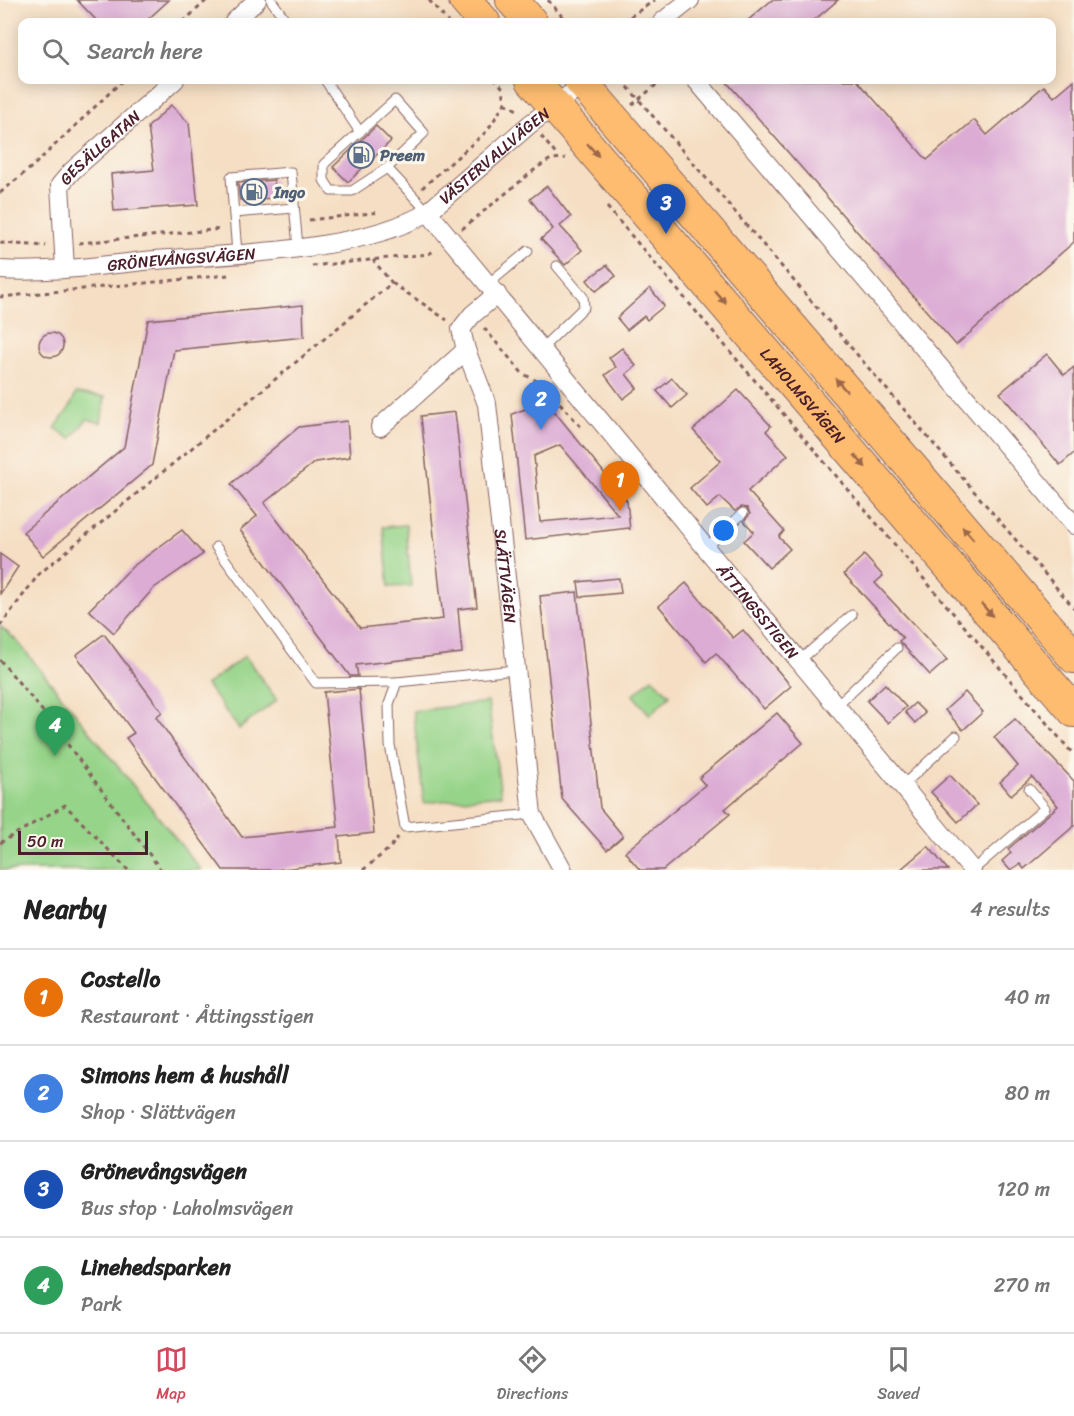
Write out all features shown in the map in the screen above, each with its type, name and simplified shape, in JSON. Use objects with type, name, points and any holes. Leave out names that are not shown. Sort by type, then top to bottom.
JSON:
[{"type":"highway","points":[[465,0],[481,18]]},
{"type":"highway","points":[[512,0],[528,18]]},
{"type":"highway","name":"LAHOLMSVÄGEN","points":[[517,84],[553,107],[666,234],[1074,711]]},
{"type":"highway","points":[[587,84],[1074,657]]},
{"type":"street","points":[[238,18],[257,0]]},
{"type":"street","points":[[667,18],[690,0]]},
{"type":"street","name":"GESÄLLGATAN","points":[[65,268],[60,185],[72,171],[170,84]]},
{"type":"street","name":"VÄSTERVALLVÄGEN","points":[[428,212],[580,84]]},
{"type":"street","points":[[699,84],[1074,525]]},
{"type":"street","name":"GRÖNEVÅNGSVÄGEN","points":[[0,270],[65,268],[298,247],[386,231],[412,222],[428,212]]},
{"type":"street","name":"ÅTTINGSSTIGEN","points":[[428,212],[972,870]]},
{"type":"street","points":[[461,329],[493,289]]},
{"type":"street","name":"SLÄTTVÄGEN","points":[[461,329],[466,350],[487,404],[514,670],[532,814],[563,870]]},
{"type":"street","points":[[380,428],[466,350]]},
{"type":"lane","points":[[271,0],[283,18]]},
{"type":"lane","points":[[328,84],[360,132]]},
{"type":"lane","points":[[395,100],[424,133],[387,168],[352,191],[332,191],[324,180],[324,164],[395,100]]},
{"type":"lane","points":[[387,168],[428,212]]},
{"type":"lane","points":[[237,253],[231,177],[291,172],[298,247]]},
{"type":"lane","points":[[234,213],[294,208]]},
{"type":"lane","points":[[493,289],[528,251]]},
{"type":"lane","points":[[542,348],[584,307],[583,297],[557,266]]},
{"type":"lane","points":[[706,548],[743,513]]},
{"type":"lane","points":[[216,547],[316,683],[397,682],[514,670]]},
{"type":"lane","points":[[799,661],[852,615]]},
{"type":"lane","points":[[836,706],[897,648]]},
{"type":"lane","points":[[397,682],[389,704],[390,745],[405,827],[532,814]]},
{"type":"lane","points":[[902,786],[956,736]]},
{"type":"lane","points":[[972,870],[1045,808],[1029,789]]},
{"type":"path","points":[[187,18],[207,0]]},
{"type":"path","points":[[429,0],[445,18]]},
{"type":"path","points":[[548,0],[564,18]]},
{"type":"path","points":[[628,18],[655,0]]},
{"type":"path","points":[[0,193],[33,166],[119,84]]},
{"type":"path","points":[[625,84],[1074,608]]},
{"type":"path","points":[[604,203],[1074,755]]},
{"type":"path","points":[[373,260],[392,283],[461,329]]},
{"type":"path","points":[[0,626],[39,573],[392,283]]},
{"type":"path","points":[[0,660],[52,723],[161,870]]},
{"type":"path","points":[[0,843],[64,806],[128,870]]},
{"type":"path","points":[[363,870],[390,848],[405,827]]},
{"type":"green space","points":[[76,393],[105,397],[101,423],[87,419],[71,439],[55,428],[70,407]]},
{"type":"green space","points":[[406,525],[411,586],[389,587],[383,527]]},
{"type":"green space","points":[[0,626],[18,642],[201,870],[0,870]]},
{"type":"green space","points":[[245,656],[277,700],[239,729],[206,685]]},
{"type":"green space","points":[[652,678],[670,695],[650,715],[633,695]]},
{"type":"green space","points":[[488,702],[501,795],[424,803],[413,711]]},
{"type":"building","points":[[77,0],[169,0],[149,18],[94,18]]},
{"type":"building","points":[[772,0],[838,0],[817,18],[751,18]]},
{"type":"building","points":[[1074,80],[1074,242],[956,345],[728,84],[860,84],[927,160],[974,120],[987,135],[1044,86],[1054,97]]},
{"type":"building","points":[[171,105],[189,123],[198,205],[114,211],[111,174],[154,170],[148,127]]},
{"type":"building","points":[[376,126],[391,141],[348,182],[333,167]]},
{"type":"building","points":[[274,180],[275,198],[240,200],[238,183]]},
{"type":"building","points":[[547,186],[571,217],[560,226],[582,250],[565,265],[541,239],[553,229],[530,199]]},
{"type":"building","points":[[607,265],[616,276],[596,291],[587,280]]},
{"type":"building","points":[[650,288],[664,306],[647,320],[644,316],[627,330],[617,318]]},
{"type":"building","points":[[303,305],[304,337],[174,350],[152,465],[43,556],[23,532],[124,447],[148,320]]},
{"type":"building","points":[[46,333],[56,333],[63,340],[63,350],[56,357],[46,357],[39,350],[39,340]]},
{"type":"building","points":[[622,348],[636,366],[626,374],[637,388],[623,399],[605,375],[616,367],[609,358]]},
{"type":"building","points":[[1047,354],[1064,375],[1074,367],[1074,453],[1060,465],[1000,393]]},
{"type":"building","points":[[672,378],[687,395],[672,408],[657,391]]},
{"type":"building","points":[[738,390],[771,426],[766,431],[788,455],[748,491],[784,531],[779,537],[790,549],[769,568],[744,541],[754,532],[744,521],[750,514],[747,508],[741,507],[735,511],[720,497],[707,508],[690,488],[721,461],[693,430]]},
{"type":"building","points":[[546,401],[627,501],[630,530],[629,528],[525,540],[512,414]],"holes":[[[560,445],[618,515],[540,522],[534,456]]]},
{"type":"building","points":[[455,412],[477,607],[458,609],[462,653],[356,665],[358,676],[350,676],[240,530],[257,516],[231,484],[299,427],[347,421],[350,457],[315,462],[264,503],[360,628],[443,619],[421,416]]},
{"type":"building","points":[[182,530],[203,554],[154,588],[114,633],[89,610],[132,567]]},
{"type":"building","points":[[0,554],[18,567],[0,594]]},
{"type":"building","points":[[864,555],[883,576],[875,583],[947,660],[930,675],[899,641],[903,638],[844,574]]},
{"type":"building","points":[[619,578],[621,593],[580,597],[578,582]]},
{"type":"building","points":[[686,583],[733,638],[743,630],[791,686],[764,709],[716,653],[706,662],[659,606]]},
{"type":"building","points":[[577,592],[600,808],[623,836],[607,850],[562,799],[540,596]]},
{"type":"building","points":[[104,634],[162,712],[156,717],[242,837],[338,827],[324,692],[359,689],[374,833],[339,837],[341,862],[274,870],[223,870],[126,738],[134,733],[76,655]]},
{"type":"building","points":[[885,684],[906,707],[888,723],[867,701]]},
{"type":"building","points":[[965,692],[983,712],[963,730],[945,710]]},
{"type":"building","points":[[915,703],[925,713],[915,723],[905,712]]},
{"type":"building","points":[[777,713],[803,743],[725,809],[730,814],[663,870],[640,870],[625,852],[705,785],[699,778]]},
{"type":"building","points":[[1015,719],[1074,781],[1074,826],[1024,869],[1020,864],[1010,870],[1002,861],[1011,853],[1008,849],[1058,806],[1032,777],[1011,795],[1000,782],[1018,766],[994,737]]},
{"type":"building","points":[[950,775],[977,805],[958,822],[931,792]]},
{"type":"building","points":[[928,846],[948,870],[900,870]]},
{"type":"place","name":"Preem","points":[[361,155]]},
{"type":"place","name":"Ingo","points":[[254,192]]},
{"type":"place","name":"Grönevångsvägen","points":[[666,234]]},
{"type":"place","name":"Simons hem & hushåll","points":[[541,430]]},
{"type":"place","name":"Costello","points":[[620,511]]},
{"type":"place","name":"Linehedsparken","points":[[55,756]]}]
